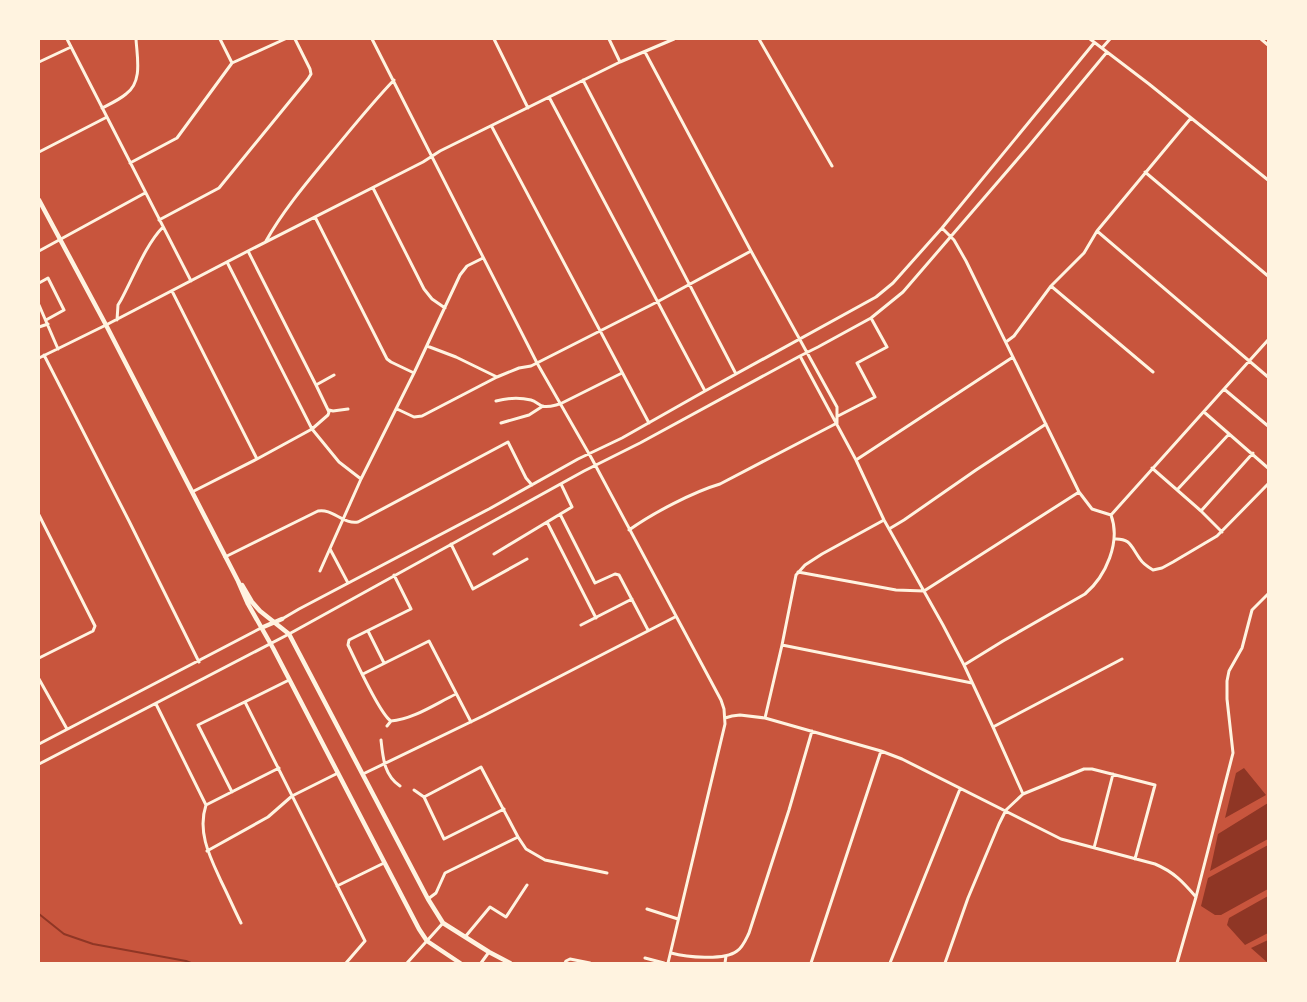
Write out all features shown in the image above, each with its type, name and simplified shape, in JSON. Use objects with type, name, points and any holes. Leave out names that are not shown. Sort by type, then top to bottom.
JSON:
[{"type":"main road","points":[[39,200],[192,492],[238,581],[248,604],[384,863],[427,941],[460,963]]},
{"type":"main road","points":[[238,581],[266,617],[275,622],[289,634],[428,899],[443,923],[489,952],[510,963]]},
{"type":"main road","points":[[261,628],[282,619]]},
{"type":"street","points":[[67,39],[158,220],[191,281]]},
{"type":"street","points":[[102,108],[127,94],[134,87],[137,67],[136,39]]},
{"type":"street","points":[[220,39],[232,63]]},
{"type":"street","points":[[130,163],[177,138],[232,63],[285,39]]},
{"type":"street","points":[[158,220],[219,188],[308,79],[311,74],[310,69],[294,39]]},
{"type":"street","points":[[372,39],[537,362],[589,454],[675,617],[697,654],[721,700],[725,718],[716,764],[668,963]]},
{"type":"street","points":[[494,39],[528,108]]},
{"type":"street","points":[[609,39],[620,62]]},
{"type":"street","points":[[39,358],[106,326],[248,251],[424,162],[432,155],[620,62],[674,39]]},
{"type":"street","points":[[759,39],[832,166]]},
{"type":"street","points":[[1090,39],[1268,180]]},
{"type":"street","points":[[1102,48],[1110,39]]},
{"type":"street","points":[[1261,39],[1268,45]]},
{"type":"street","points":[[282,619],[649,423],[885,291],[942,228],[1094,43]]},
{"type":"street","points":[[39,62],[71,47]]},
{"type":"street","points":[[645,52],[751,251],[837,407],[837,423]]},
{"type":"street","points":[[39,764],[289,634],[451,544],[871,318],[903,292],[1107,52]]},
{"type":"street","points":[[266,242],[279,221],[314,175],[376,98],[394,80]]},
{"type":"street","points":[[583,80],[736,374]]},
{"type":"street","points":[[549,97],[705,391]]},
{"type":"street","points":[[39,152],[107,117]]},
{"type":"street","points":[[1006,342],[1014,336],[1051,286],[1084,253],[1096,230],[1191,118]]},
{"type":"street","points":[[492,126],[599,332],[649,423]]},
{"type":"street","points":[[1145,172],[1268,276]]},
{"type":"street","points":[[373,188],[424,289],[432,299],[445,308]]},
{"type":"street","points":[[39,251],[145,193]]},
{"type":"street","points":[[315,217],[387,359],[414,373]]},
{"type":"street","points":[[117,320],[118,305],[149,246],[163,227]]},
{"type":"street","points":[[942,228],[951,236],[966,261],[1079,492],[1096,511],[1111,515]]},
{"type":"street","points":[[1096,230],[1268,377]]},
{"type":"street","points":[[192,492],[312,429],[328,415],[329,410],[248,251]]},
{"type":"street","points":[[397,409],[408,416],[417,417],[497,377],[511,371],[531,366],[657,302],[751,251]]},
{"type":"street","points":[[320,571],[361,479],[397,409],[464,269],[471,263],[483,258]]},
{"type":"street","points":[[227,262],[312,429],[339,462],[361,479]]},
{"type":"street","points":[[39,283],[48,278],[64,310],[46,320]]},
{"type":"street","points":[[1051,286],[1153,372]]},
{"type":"street","points":[[172,291],[257,459]]},
{"type":"street","points":[[39,305],[58,349]]},
{"type":"street","points":[[838,416],[874,396],[857,363],[887,346],[871,318]]},
{"type":"street","points":[[39,327],[48,324]]},
{"type":"street","points":[[1111,515],[1152,468],[1251,361],[1268,340]]},
{"type":"street","points":[[427,346],[456,357],[497,377]]},
{"type":"street","points":[[44,355],[199,662]]},
{"type":"street","points":[[800,356],[856,460],[884,520],[964,665],[1023,794]]},
{"type":"street","points":[[856,460],[1013,357]]},
{"type":"street","points":[[501,424],[529,415],[543,406],[560,404],[622,373]]},
{"type":"street","points":[[316,385],[334,375]]},
{"type":"street","points":[[1224,389],[1268,426]]},
{"type":"street","points":[[496,401],[508,398],[532,400],[543,406]]},
{"type":"street","points":[[329,410],[333,411],[348,409]]},
{"type":"street","points":[[1204,412],[1253,453],[1268,468]]},
{"type":"street","points":[[629,530],[659,512],[708,488],[720,484],[837,423]]},
{"type":"street","points":[[889,529],[1046,424]]},
{"type":"street","points":[[1177,490],[1229,434]]},
{"type":"street","points":[[225,557],[312,512],[325,510],[352,522],[358,522],[508,442],[526,478],[532,485]]},
{"type":"street","points":[[1201,511],[1253,453]]},
{"type":"street","points":[[1152,468],[1201,511],[1222,532]]},
{"type":"street","points":[[494,554],[572,507],[562,484]]},
{"type":"street","points":[[1114,539],[1125,539],[1130,542],[1144,564],[1156,570],[1173,562],[1222,532],[1268,484]]},
{"type":"street","points":[[798,572],[896,590],[924,591],[1079,492]]},
{"type":"street","points":[[560,514],[595,583],[617,573],[648,630]]},
{"type":"street","points":[[39,515],[95,626],[93,632],[39,658]]},
{"type":"street","points":[[964,665],[1093,588],[1106,568],[1114,539],[1111,515]]},
{"type":"street","points":[[765,718],[796,575],[806,565],[822,554],[884,520]]},
{"type":"street","points":[[547,522],[596,618]]},
{"type":"street","points":[[451,544],[473,589],[527,559]]},
{"type":"street","points":[[330,549],[348,583]]},
{"type":"street","points":[[391,721],[385,716],[348,645],[348,640],[411,609],[394,575]]},
{"type":"street","points":[[1177,963],[1196,897],[1233,753],[1227,699],[1227,681],[1229,671],[1242,648],[1252,610],[1268,594]]},
{"type":"street","points":[[581,625],[632,599]]},
{"type":"street","points":[[363,774],[471,722],[675,617]]},
{"type":"street","points":[[39,744],[199,662],[261,628]]},
{"type":"street","points":[[368,631],[384,663]]},
{"type":"street","points":[[363,674],[429,641],[471,722]]},
{"type":"street","points":[[782,645],[972,683]]},
{"type":"street","points":[[993,727],[1122,659]]},
{"type":"street","points":[[39,679],[67,729]]},
{"type":"street","points":[[232,792],[198,725],[289,680]]},
{"type":"street","points":[[387,726],[391,721],[416,714],[456,694]]},
{"type":"street","points":[[245,702],[365,941],[346,963]]},
{"type":"street","points":[[156,704],[206,805],[203,814],[203,826],[207,851],[241,923]]},
{"type":"street","points":[[725,718],[740,715],[765,718],[880,751],[902,759],[1061,839],[1135,860],[1155,864],[1168,869],[1177,876],[1196,897]]},
{"type":"street","points":[[671,953],[699,957],[726,956],[738,950],[742,946],[749,933],[789,810],[812,731]]},
{"type":"street","points":[[381,740],[384,764],[393,781],[400,786]]},
{"type":"street","points":[[811,963],[880,751]]},
{"type":"street","points":[[424,797],[481,767],[518,838],[526,849],[545,860],[607,873]]},
{"type":"street","points":[[206,805],[279,768]]},
{"type":"street","points":[[945,963],[968,898],[999,824],[1006,810],[1023,794],[1081,769],[1092,769],[1155,785],[1135,860]]},
{"type":"street","points":[[207,851],[268,817],[292,796],[321,780],[338,773]]},
{"type":"street","points":[[1094,848],[1113,774]]},
{"type":"street","points":[[890,963],[960,789]]},
{"type":"street","points":[[414,790],[424,797],[444,839],[504,809]]},
{"type":"street","points":[[428,899],[436,893],[445,873],[518,838]]},
{"type":"street","points":[[337,886],[384,863]]},
{"type":"street","points":[[465,937],[490,907],[506,917],[527,885]]},
{"type":"street","points":[[647,909],[678,919]]},
{"type":"street","points":[[407,963],[443,923]]},
{"type":"street","points":[[481,963],[489,952]]},
{"type":"street","points":[[725,963],[726,956]]},
{"type":"street","points":[[646,958],[664,963]]},
{"type":"street","points":[[565,963],[570,959],[590,963]]},
{"type":"shaded area","points":[[1244,768],[1266,795],[1225,818],[1236,773]]},
{"type":"shaded area","points":[[1268,803],[1268,839],[1210,871],[1218,834]]},
{"type":"shaded area","points":[[1268,845],[1268,889],[1221,915],[1215,915],[1201,906],[1208,878]]},
{"type":"shaded area","points":[[1268,896],[1268,933],[1245,945],[1227,925],[1229,918]]},
{"type":"shaded area","points":[[1268,940],[1268,963],[1251,948]]},
{"type":"waterway","points":[[39,914],[64,934],[93,944],[191,963]]}]
